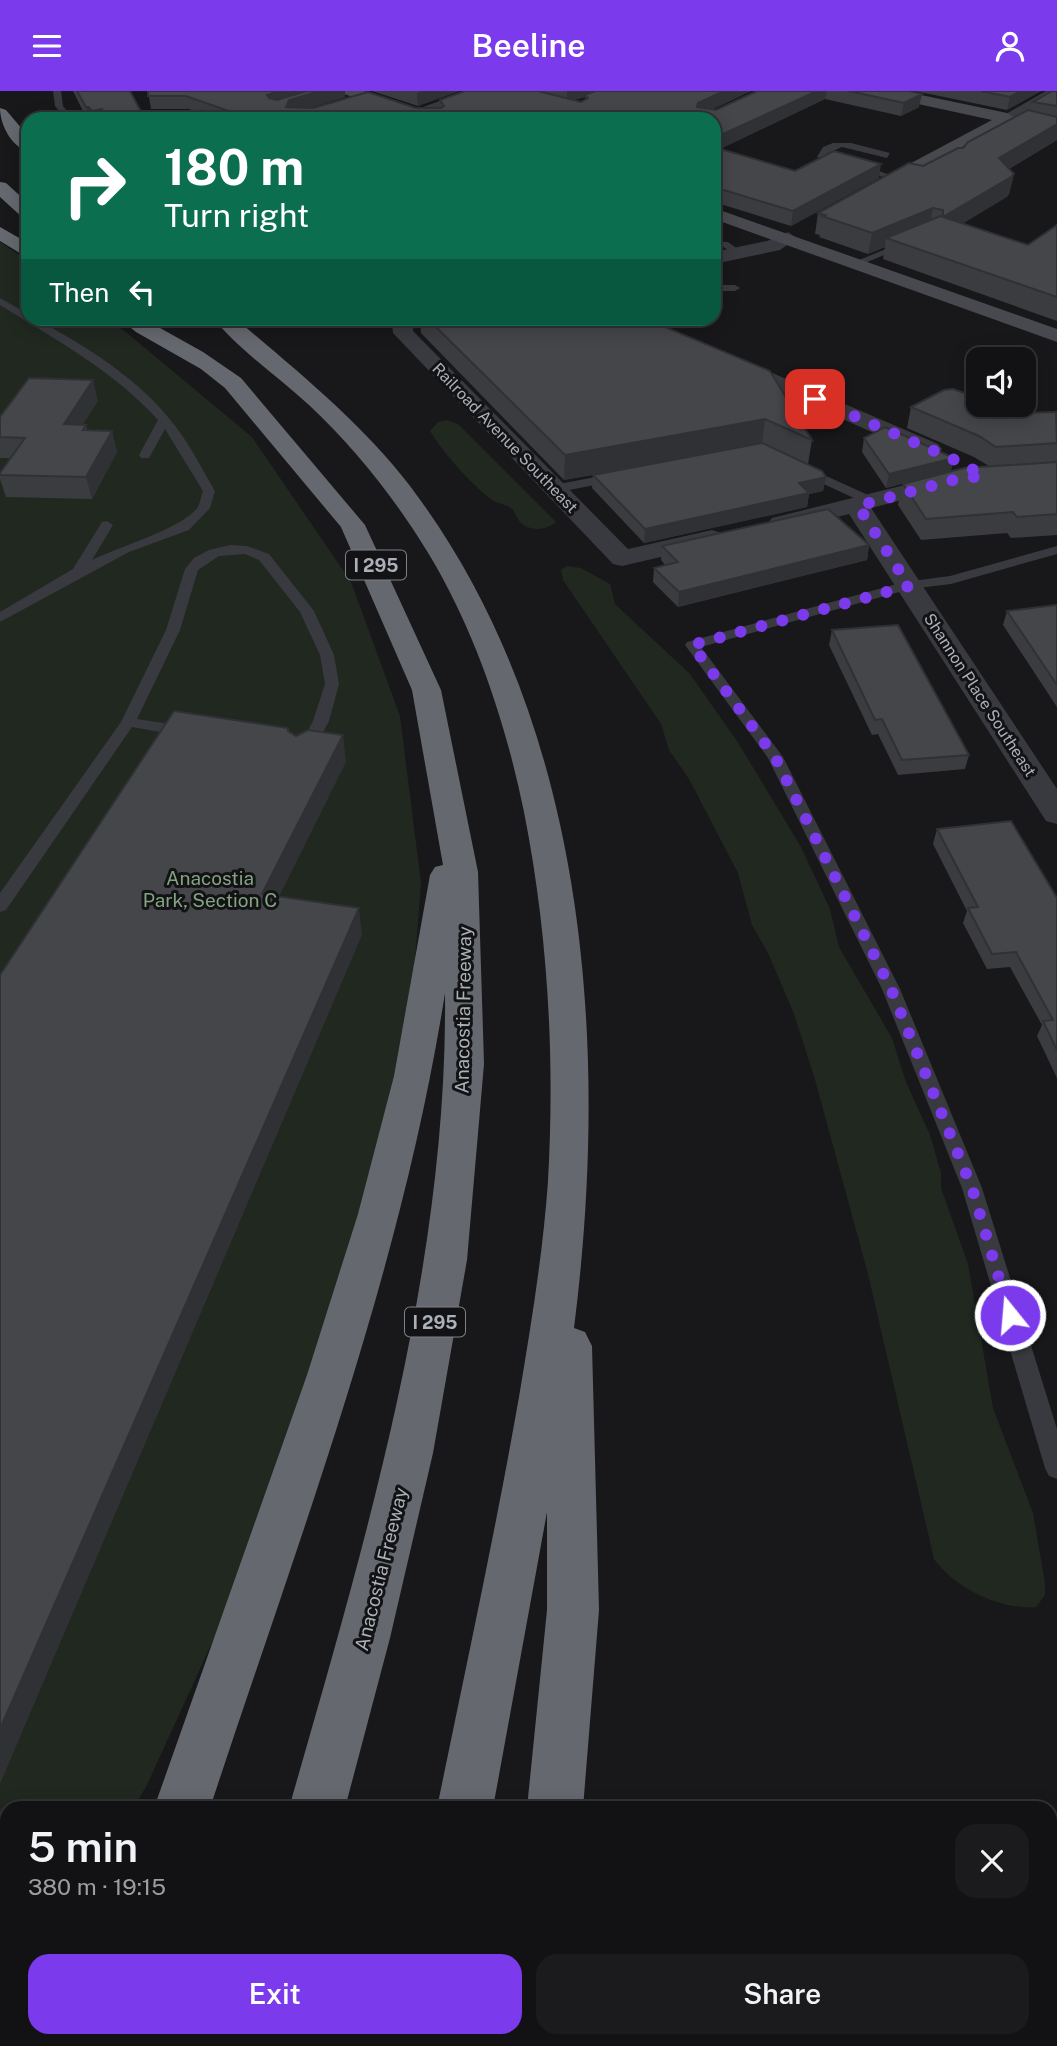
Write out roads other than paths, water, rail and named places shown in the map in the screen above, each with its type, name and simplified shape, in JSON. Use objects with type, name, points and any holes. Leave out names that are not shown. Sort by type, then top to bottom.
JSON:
[{"type":"highway","points":[[0,113],[19,152]]},
{"type":"highway","points":[[0,187],[21,206]]},
{"type":"highway","points":[[0,233],[21,246]]},
{"type":"highway","name":"Anacostia Freeway","points":[[141,326],[201,357],[252,400],[300,451],[343,509],[396,603],[427,689],[444,753],[456,825],[464,907],[466,988],[462,1108],[450,1227],[412,1445],[370,1619],[319,1801]]},
{"type":"highway","points":[[166,326],[201,357]]},
{"type":"highway","points":[[222,326],[261,352]]},
{"type":"highway","points":[[232,326],[337,416],[401,491],[459,582],[509,697],[547,840],[565,971],[569,1076],[566,1207],[573,1610],[556,1801]]},
{"type":"highway","points":[[184,1801],[330,1375],[379,1214],[413,1076],[456,825]]},
{"type":"highway","points":[[466,1801],[545,1381],[566,1207]]},
{"type":"main road","points":[[881,91],[1007,118]]},
{"type":"main road","points":[[369,98],[413,112]]},
{"type":"main road","points":[[855,200],[895,178],[932,163],[1007,118]]},
{"type":"main road","points":[[721,215],[1057,336]]},
{"type":"main road","points":[[788,239],[805,227]]},
{"type":"street","points":[[435,112],[481,91]]},
{"type":"street","points":[[1007,118],[1057,91]]},
{"type":"street","points":[[346,98],[369,98]]},
{"type":"street","points":[[1007,118],[1033,124]]},
{"type":"street","points":[[726,252],[773,246],[788,239]]},
{"type":"street","name":"Railroad Avenue Southeast","points":[[402,326],[403,333],[622,558],[865,504]]},
{"type":"street","points":[[647,326],[964,464],[983,476]]},
{"type":"street","points":[[865,504],[957,479],[1057,473]]},
{"type":"street","name":"Shannon Place Southeast","points":[[865,504],[909,586],[1054,804]]},
{"type":"lane","points":[[57,91],[59,106],[64,112]]},
{"type":"lane","points":[[887,155],[838,145],[820,155],[895,178]]},
{"type":"lane","points":[[857,263],[921,237]]},
{"type":"lane","points":[[721,288],[735,288]]},
{"type":"lane","points":[[0,301],[21,313]]},
{"type":"lane","points":[[0,618],[78,572],[124,549],[184,527],[204,508],[209,491],[164,420],[135,389],[43,326]]},
{"type":"lane","points":[[145,456],[164,420]]},
{"type":"lane","points":[[786,462],[865,504]]},
{"type":"lane","points":[[554,489],[632,474]]},
{"type":"lane","points":[[78,572],[107,525]]},
{"type":"lane","points":[[0,906],[128,722],[173,630],[192,569],[199,561],[214,553],[230,549],[247,550],[264,557],[307,611],[327,655],[332,684],[321,722],[302,756]]},
{"type":"lane","points":[[1057,550],[951,580],[909,586],[692,645],[775,757],[891,989],[972,1188],[1057,1468]]},
{"type":"lane","points":[[128,722],[207,734]]},
{"type":"park label","name":"Anacostia Park, Section C","points":[[210,889]]}]
